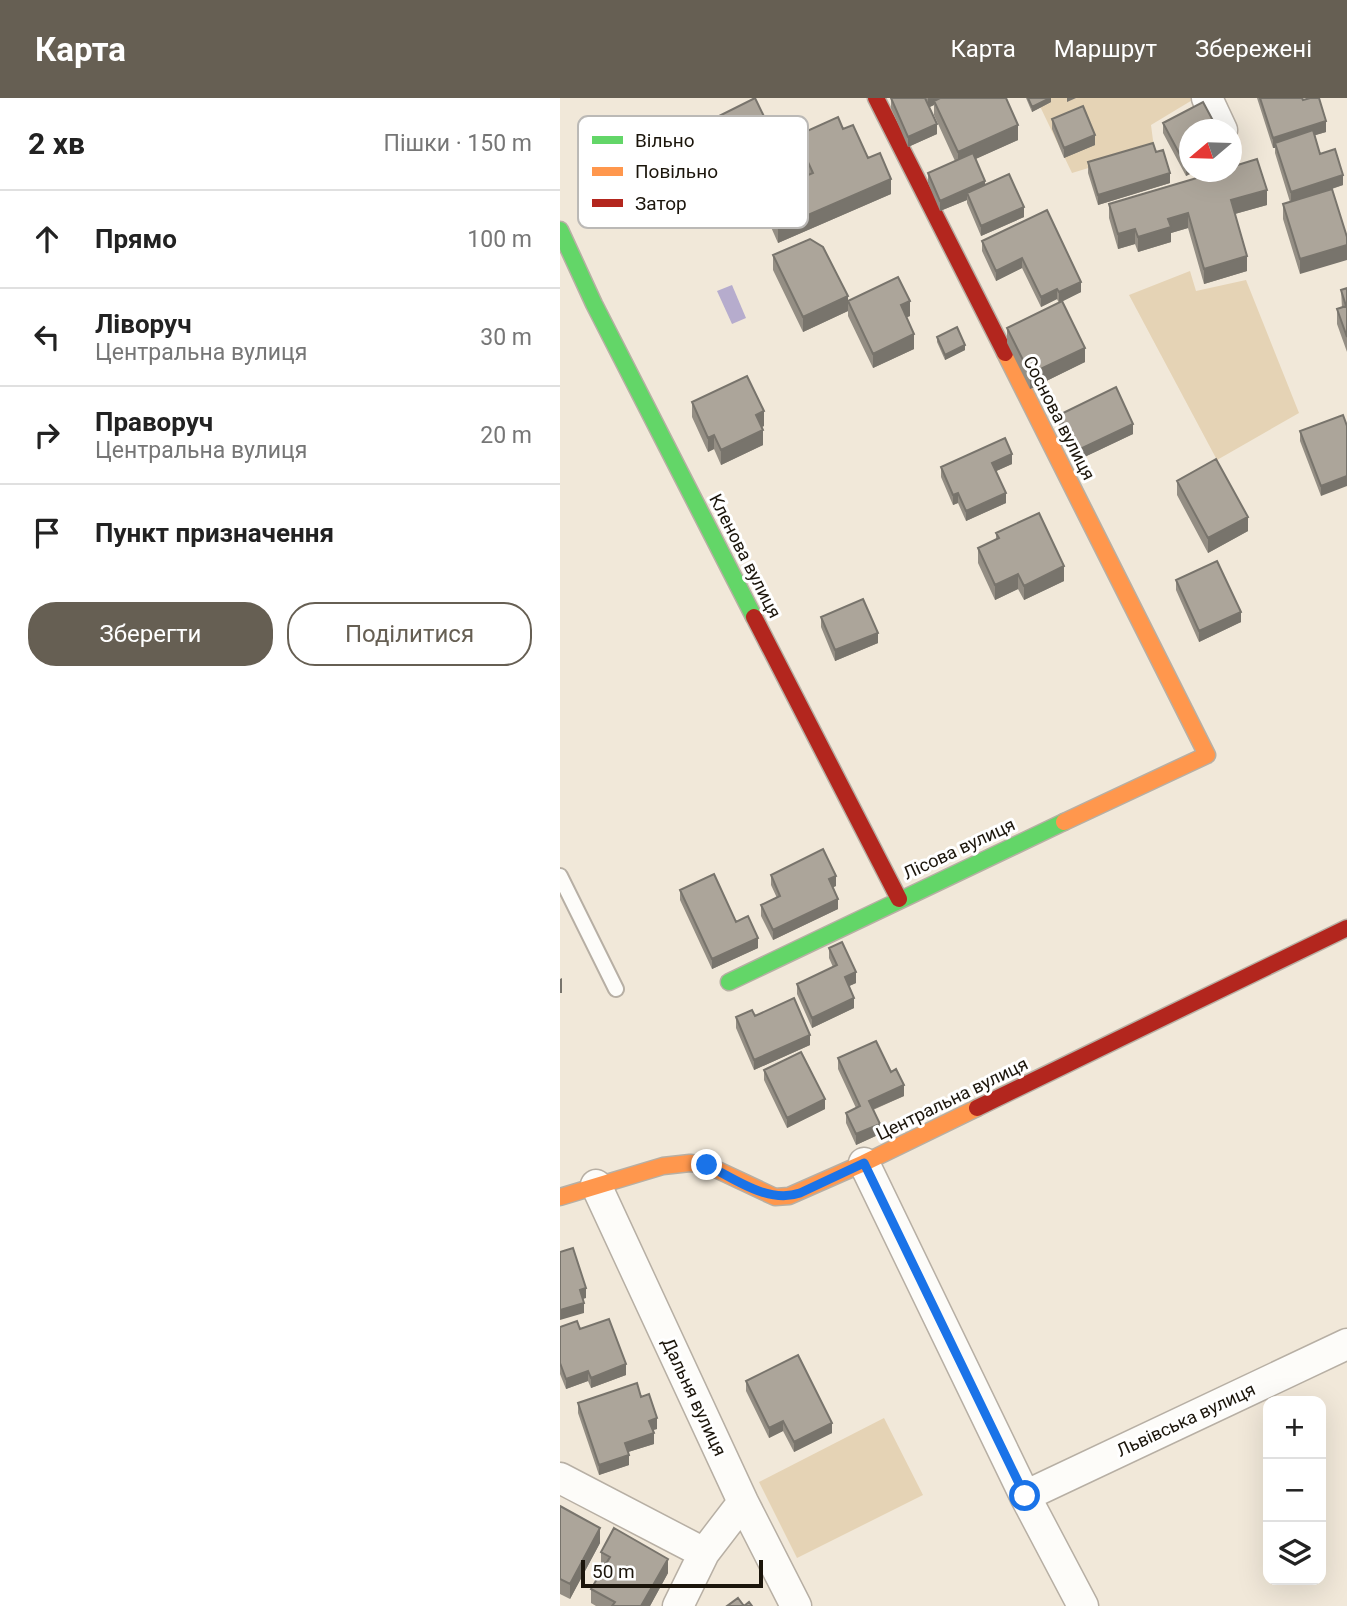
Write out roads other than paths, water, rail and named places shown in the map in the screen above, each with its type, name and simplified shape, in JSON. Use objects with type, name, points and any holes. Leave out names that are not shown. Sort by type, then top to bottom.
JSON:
[{"type":"street","name":"Соснова вулиця","points":[[876,98],[1207,755]]},
{"type":"street","points":[[1207,98],[1217,119]]},
{"type":"street","name":"Кленова вулиця","points":[[560,230],[594,304],[899,899]]},
{"type":"street","name":"Лісова вулиця","points":[[729,982],[1207,755]]},
{"type":"street","name":"Центральна вулиця","points":[[560,1196],[663,1166],[690,1163],[707,1165],[775,1197],[789,1196],[864,1163],[1347,928]]},
{"type":"street","points":[[864,1163],[1025,1496],[1083,1606]]},
{"type":"street","name":"Дальня вулиця","points":[[596,1185],[743,1502],[796,1606]]},
{"type":"street","name":"Львівська вулиця","points":[[1025,1496],[1347,1343]]},
{"type":"street","points":[[560,1478],[704,1553]]},
{"type":"street","points":[[678,1606],[704,1553],[743,1502]]},
{"type":"lane","points":[[560,876],[616,989]]}]
